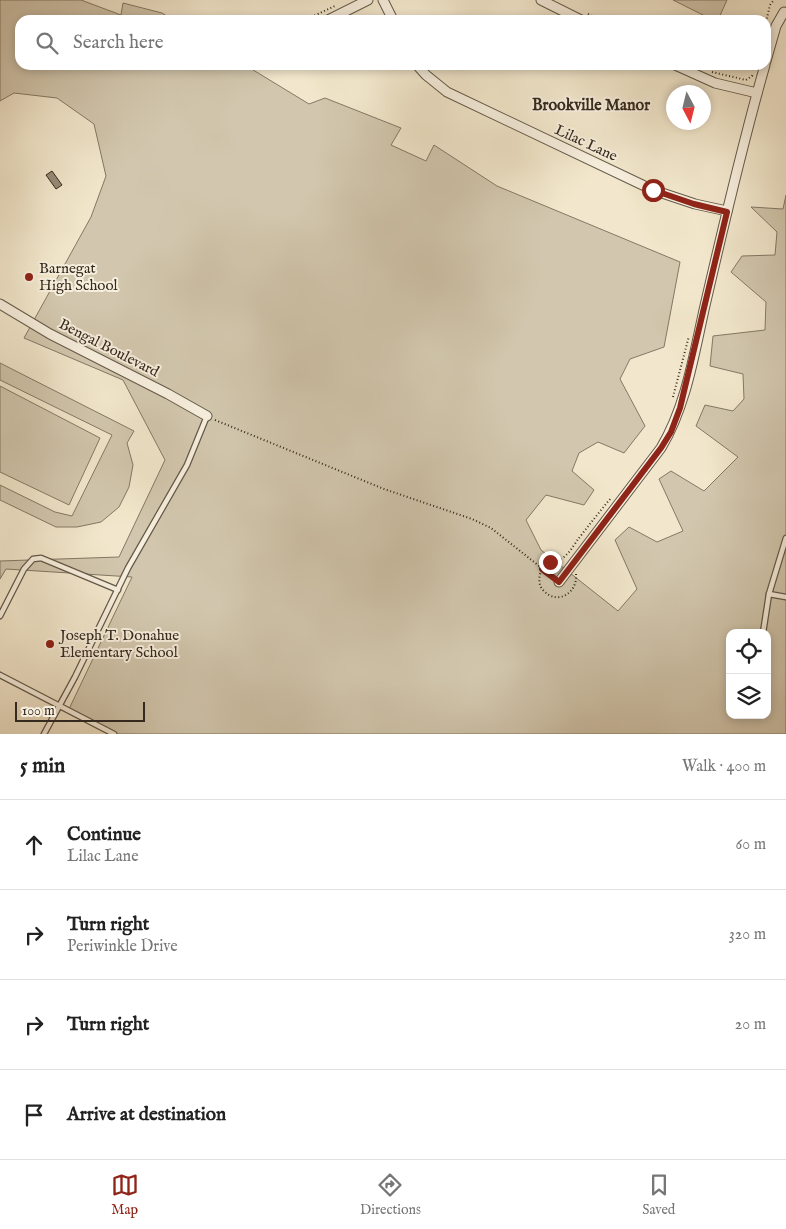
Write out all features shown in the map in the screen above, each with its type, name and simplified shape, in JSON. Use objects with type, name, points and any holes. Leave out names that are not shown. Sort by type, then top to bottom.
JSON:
[{"type":"street","points":[[338,15],[368,0]]},
{"type":"street","points":[[383,0],[390,15]]},
{"type":"street","points":[[541,0],[571,15]]},
{"type":"street","points":[[771,43],[776,26],[784,12]]},
{"type":"street","name":"Lilac Lane","points":[[422,70],[447,92],[653,190],[694,204],[727,212]]},
{"type":"street","points":[[686,70],[715,83],[757,93]]},
{"type":"street","points":[[559,582],[661,448],[671,432],[690,371],[727,212],[764,70]]},
{"type":"street","name":"Bengal Boulevard","points":[[0,304],[50,334],[207,416]]},
{"type":"lane","points":[[44,734],[118,590],[187,465],[207,416]]},
{"type":"lane","points":[[764,629],[769,594],[786,538]]},
{"type":"lane","points":[[0,616],[24,569],[33,559],[41,558],[118,590]]},
{"type":"lane","points":[[769,594],[786,597]]},
{"type":"lane","points":[[0,675],[114,734]]},
{"type":"path","points":[[768,15],[770,5],[774,0]]},
{"type":"path","points":[[317,15],[338,5]]},
{"type":"path","points":[[710,70],[746,80],[752,76],[754,70]]},
{"type":"path","points":[[672,403],[690,331]]},
{"type":"path","points":[[207,416],[384,489],[472,519],[491,528],[559,582]]},
{"type":"path","points":[[576,572],[573,590],[561,597],[552,597],[543,591],[541,587],[539,579],[542,569],[550,562],[564,557],[615,493]]},
{"type":"shaded area","points":[[0,0],[81,0],[121,15],[15,15],[15,70],[253,70],[309,104],[325,98],[401,128],[391,145],[426,161],[434,145],[497,186],[680,262],[664,347],[630,359],[620,379],[645,426],[624,453],[598,442],[579,453],[572,471],[594,490],[584,505],[546,495],[526,520],[541,550],[618,611],[637,589],[615,540],[629,527],[657,542],[683,531],[659,479],[671,471],[704,491],[738,457],[696,426],[705,405],[733,411],[744,399],[743,374],[710,366],[713,336],[765,330],[766,302],[731,272],[742,256],[775,255],[777,232],[751,207],[783,209],[786,195],[786,734],[112,734],[69,709],[132,577],[6,569],[0,579],[0,561],[119,557],[165,460],[123,380],[24,338],[91,217],[106,176],[94,124],[57,98],[14,93],[0,101]]},
{"type":"shaded area","points":[[673,0],[727,0],[720,15],[703,15]]},
{"type":"shaded area","points":[[123,3],[162,13],[165,15],[121,15]]},
{"type":"shaded area","points":[[0,363],[134,431],[127,443],[133,465],[129,487],[119,507],[101,522],[77,527],[56,527],[0,500],[0,485],[55,512],[72,516],[112,435],[0,380]]},
{"type":"shaded area","points":[[0,386],[100,438],[69,505],[0,472]]},
{"type":"building","points":[[52,171],[62,185],[56,189],[46,175]]},
{"type":"place","name":"Barnegat High School","points":[[29,277]]},
{"type":"place","name":"Joseph T. Donahue Elementary School","points":[[50,644]]},
{"type":"district","name":"Brookville Manor","points":[[591,106]]},
{"type":"route","points":[[550,562],[542,569],[559,582],[661,448],[671,432],[680,408],[727,212],[694,204],[653,190]]}]
